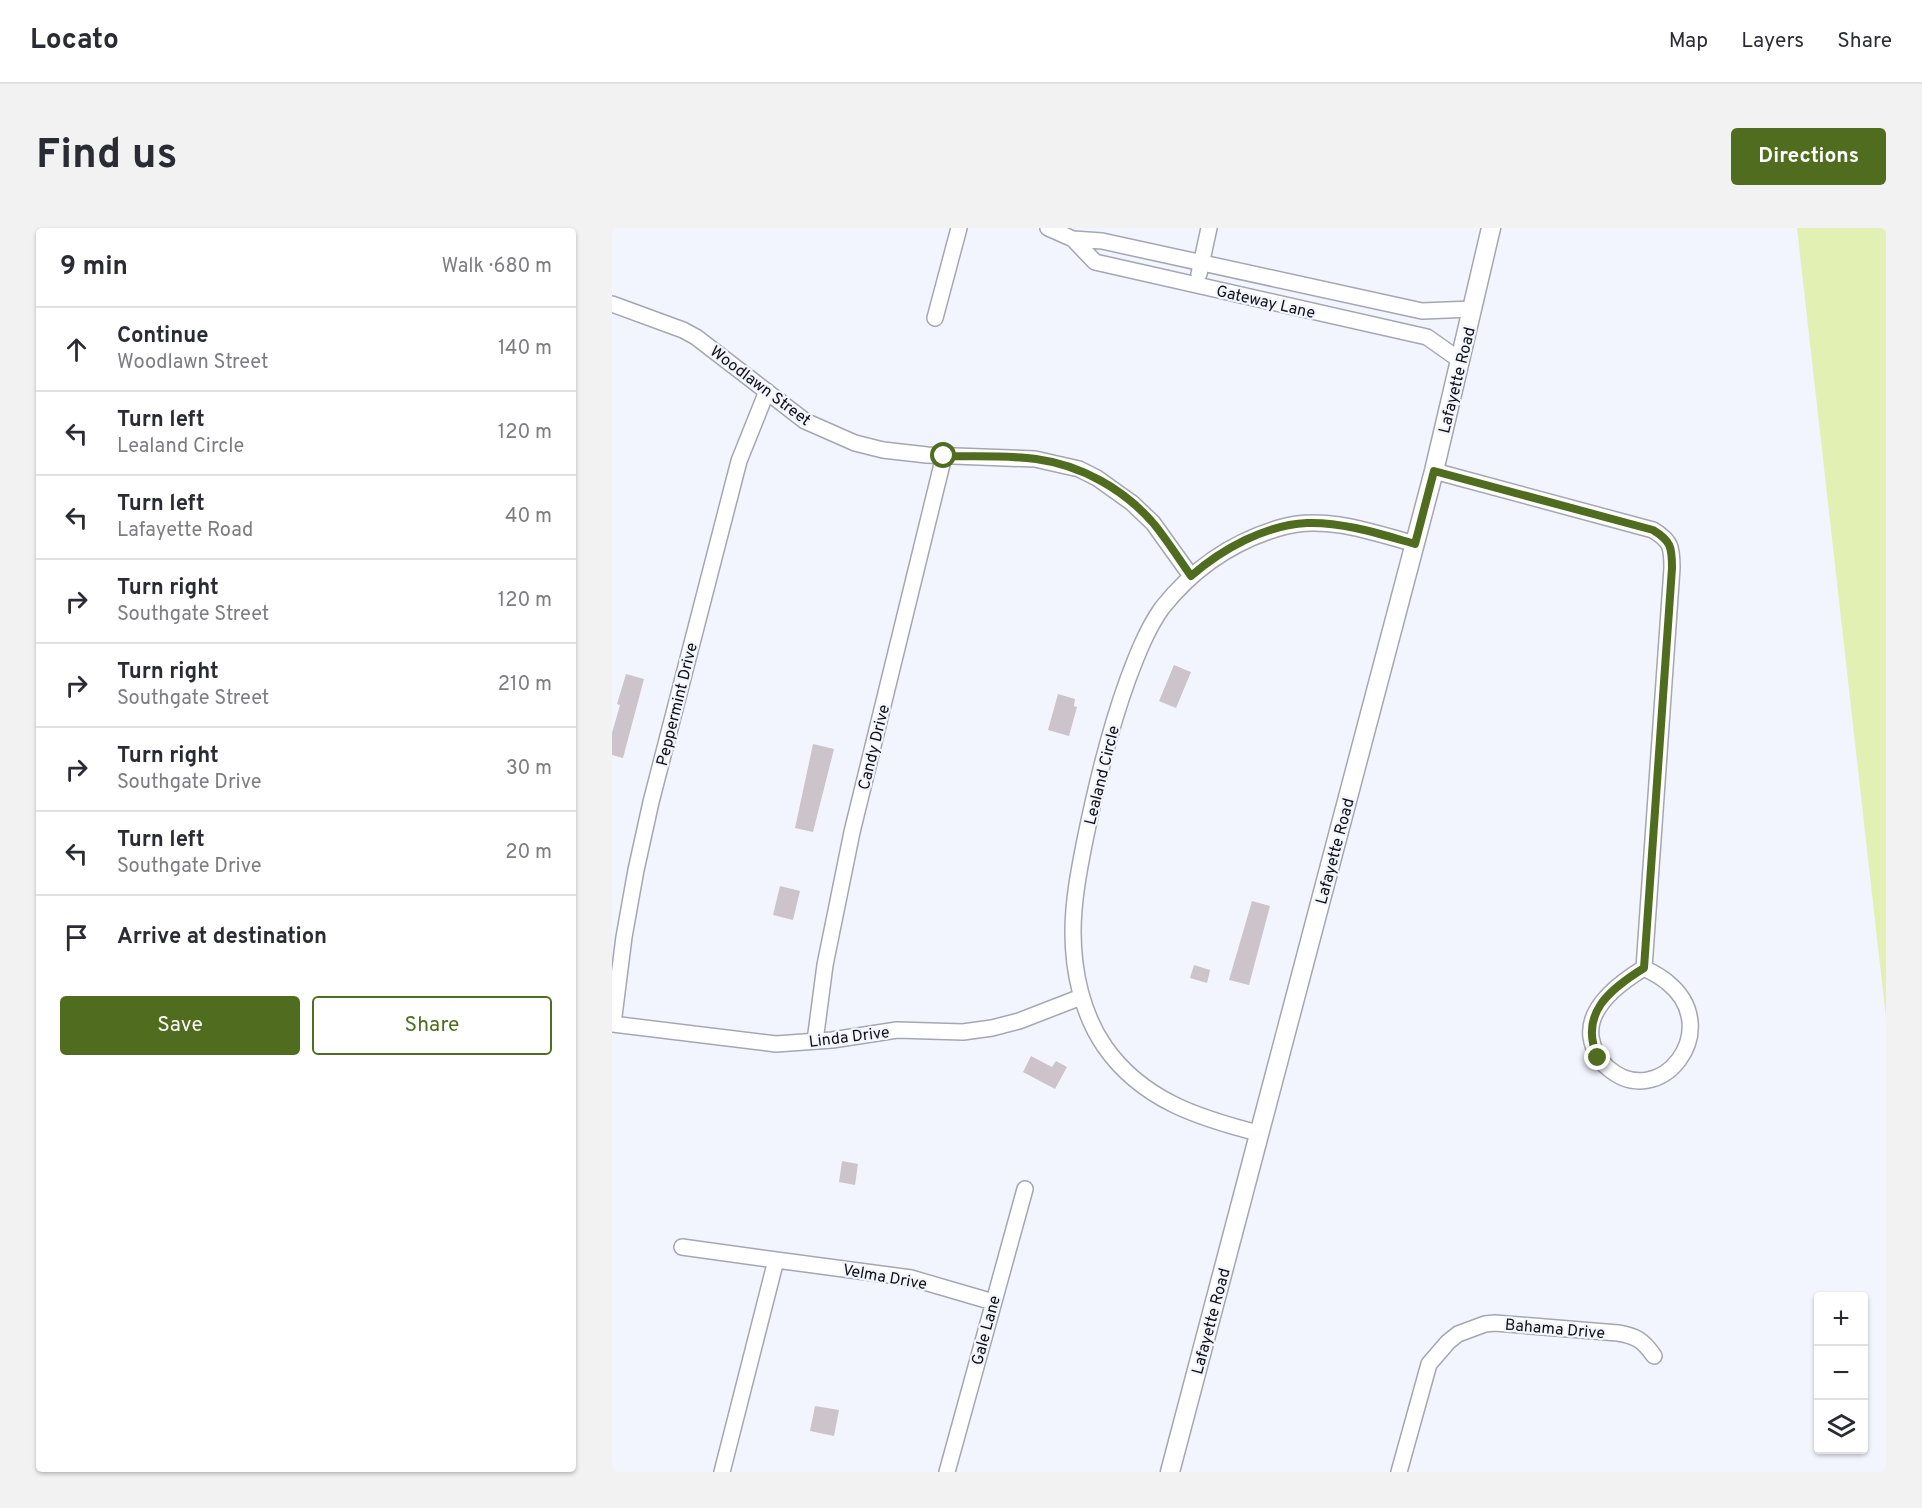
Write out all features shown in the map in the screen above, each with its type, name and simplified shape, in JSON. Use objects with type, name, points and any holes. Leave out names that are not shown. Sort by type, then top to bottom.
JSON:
[{"type":"main road","name":"Lafayette Road","points":[[1170,1472],[1434,471],[1491,228]]},
{"type":"street","points":[[935,318],[959,228]]},
{"type":"street","name":"Gateway Lane","points":[[1048,228],[1073,239],[1102,241],[1394,305],[1431,312],[1473,309]]},
{"type":"street","points":[[1197,286],[1209,228]]},
{"type":"street","name":"Gateway Lane","points":[[1073,239],[1095,262],[1426,337],[1461,361]]},
{"type":"street","name":"Woodlawn Street","points":[[612,304],[696,337],[805,421],[855,443],[883,450],[944,456],[1035,459],[1079,469],[1097,478],[1132,503],[1153,523],[1191,576]]},
{"type":"street","points":[[1389,328],[1394,305]]},
{"type":"street","name":"Peppermint Drive","points":[[612,1024],[624,937],[651,802],[739,461],[767,391]]},
{"type":"street","name":"Candy Drive","points":[[815,1041],[825,965],[852,832],[944,456]]},
{"type":"street","points":[[1434,471],[1653,530],[1668,540],[1672,550],[1672,568],[1644,968]]},
{"type":"street","name":"Lealand Circle","points":[[1258,1133],[1177,1108],[1136,1081],[1104,1046],[1081,997],[1075,967],[1073,932],[1075,902],[1099,774],[1118,708],[1144,639],[1161,609],[1203,566],[1239,543],[1280,527],[1307,523],[1370,531],[1415,544]]},
{"type":"street","points":[[1644,968],[1669,983],[1676,991],[1688,1011],[1692,1030],[1677,1065],[1656,1078],[1634,1081],[1622,1078],[1604,1065],[1594,1049],[1591,1030],[1595,1013],[1601,1004],[1629,977],[1644,968]]},
{"type":"street","name":"Linda Drive","points":[[612,1024],[776,1044],[832,1040],[897,1030],[963,1032],[992,1028],[1019,1021],[1081,997]]},
{"type":"street","name":"Gale Lane","points":[[947,1472],[1025,1189]]},
{"type":"street","name":"Velma Drive","points":[[682,1248],[911,1278],[993,1302]]},
{"type":"street","points":[[722,1472],[776,1260]]},
{"type":"street","name":"Bahama Drive","points":[[1399,1472],[1430,1364],[1448,1342],[1458,1334],[1485,1324],[1495,1323],[1618,1333],[1630,1335],[1645,1342],[1654,1356]]},
{"type":"green space","points":[[1797,228],[1886,228],[1886,1018]]},
{"type":"building","points":[[1174,665],[1191,672],[1176,708],[1159,701]]},
{"type":"building","points":[[626,674],[644,679],[623,758],[612,755],[612,733],[620,705],[617,704]]},
{"type":"building","points":[[1058,694],[1075,699],[1074,706],[1077,707],[1069,736],[1048,730]]},
{"type":"building","points":[[813,744],[834,749],[813,832],[795,828]]},
{"type":"building","points":[[780,886],[800,891],[793,920],[773,915]]},
{"type":"building","points":[[1252,901],[1270,906],[1249,985],[1229,980]]},
{"type":"building","points":[[1194,965],[1210,970],[1207,983],[1190,978]]},
{"type":"building","points":[[1031,1056],[1052,1067],[1056,1061],[1067,1067],[1055,1089],[1023,1072]]},
{"type":"building","points":[[842,1161],[858,1164],[855,1185],[839,1182]]},
{"type":"building","points":[[815,1406],[839,1410],[834,1436],[810,1431]]},
{"type":"route","points":[[944,456],[1035,459],[1079,469],[1114,489],[1153,523],[1191,576],[1239,543],[1280,527],[1307,523],[1370,531],[1415,544],[1434,471],[1653,530],[1668,540],[1672,550],[1672,568],[1644,968],[1629,977],[1601,1004],[1595,1013],[1591,1023],[1591,1038],[1598,1058]]}]
